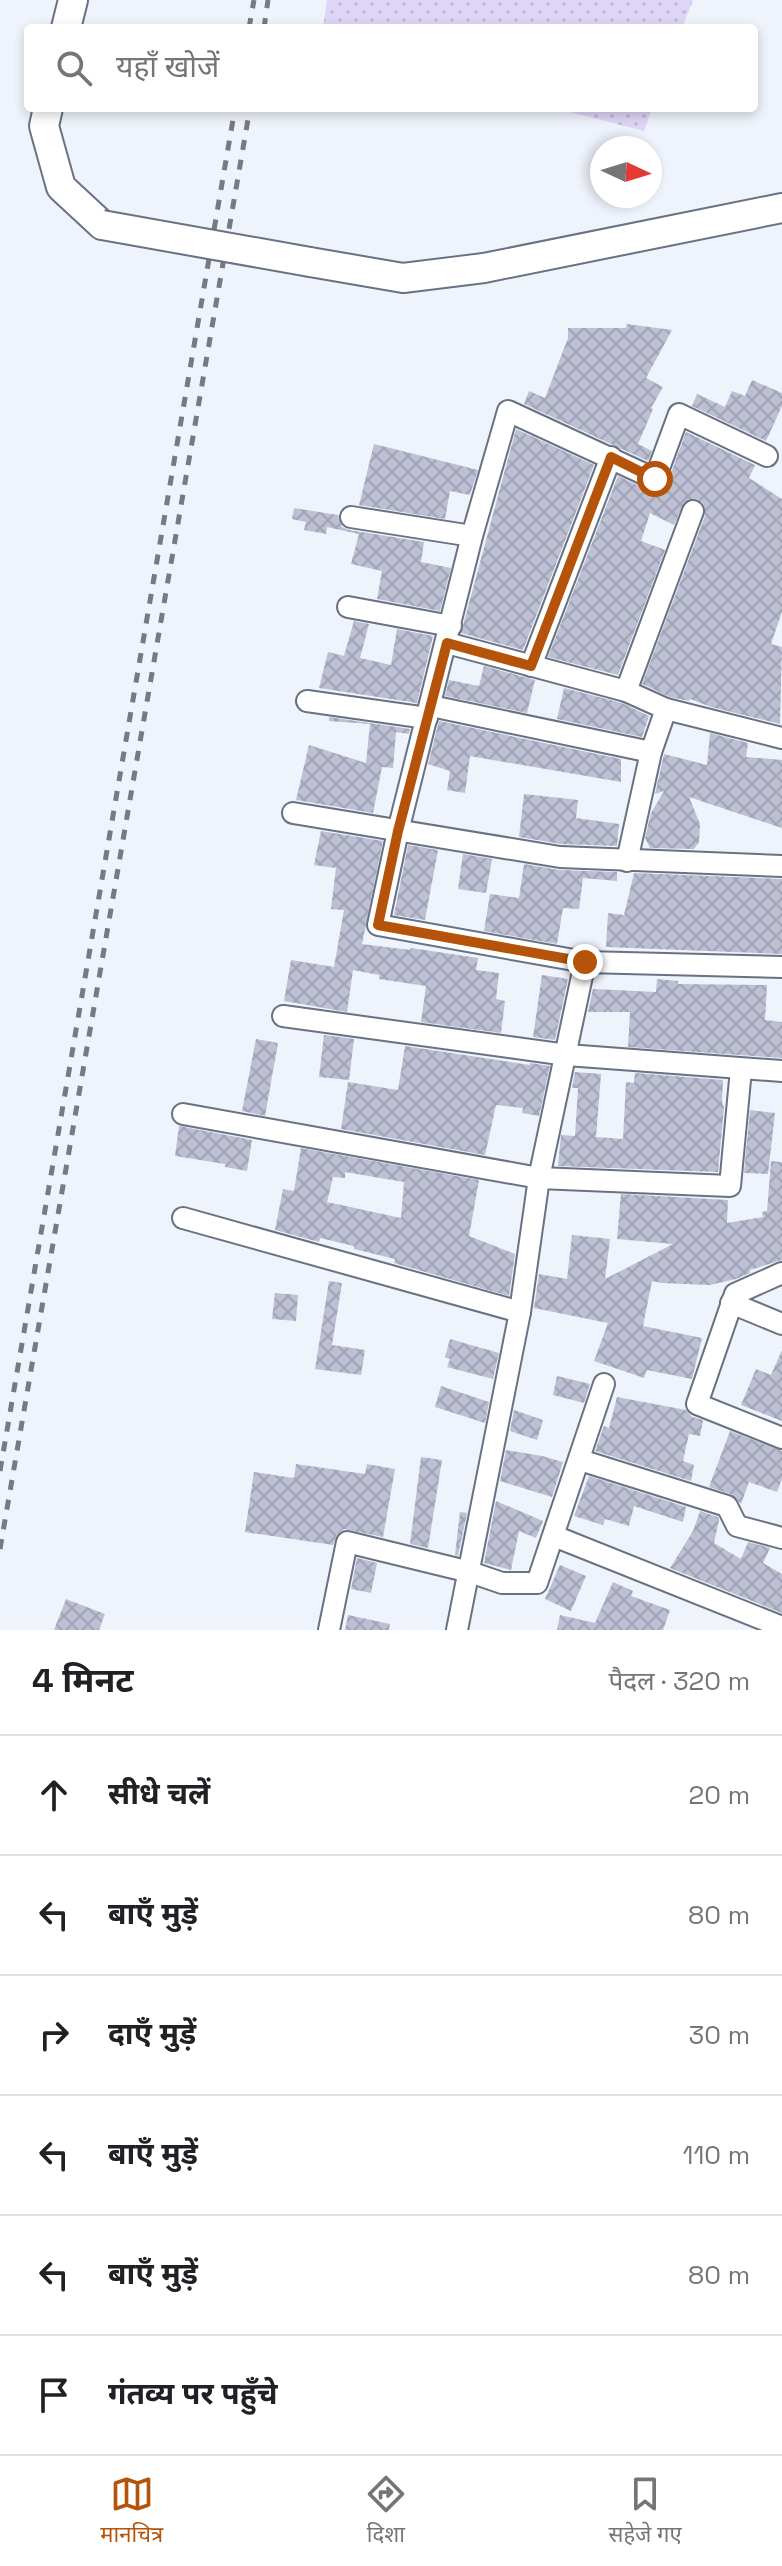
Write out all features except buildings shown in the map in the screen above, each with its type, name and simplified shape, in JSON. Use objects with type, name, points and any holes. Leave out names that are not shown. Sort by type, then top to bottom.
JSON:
[{"type":"main road","points":[[67,24],[73,0]]},
{"type":"main road","points":[[47,112],[44,126],[61,187],[102,225],[403,278],[484,268],[782,208]]},
{"type":"street","points":[[767,456],[679,414],[655,479],[508,411],[472,536],[398,831],[378,925],[585,962],[782,967]]},
{"type":"street","points":[[531,666],[611,457]]},
{"type":"street","points":[[626,691],[693,511]]},
{"type":"street","points":[[351,517],[472,536]]},
{"type":"street","points":[[348,607],[449,634],[531,666],[626,691],[666,709],[782,738]]},
{"type":"street","points":[[307,701],[429,712],[651,752]]},
{"type":"street","points":[[627,861],[651,752],[666,709]]},
{"type":"street","points":[[293,813],[560,857],[782,866]]},
{"type":"street","points":[[457,1630],[520,1312],[539,1178],[585,962]]},
{"type":"street","points":[[283,1016],[567,1055],[782,1071]]},
{"type":"street","points":[[183,1114],[539,1178],[730,1186],[741,1069]]},
{"type":"street","points":[[183,1218],[520,1312]]},
{"type":"street","points":[[782,1273],[735,1294],[697,1404],[782,1438]]},
{"type":"street","points":[[731,1303],[782,1324]]},
{"type":"street","points":[[329,1630],[347,1542],[470,1572],[502,1583],[537,1583],[604,1384]]},
{"type":"street","points":[[580,1460],[727,1506],[737,1526],[782,1538]]},
{"type":"street","points":[[554,1536],[782,1627]]},
{"type":"shaded area","points":[[327,0],[693,0],[684,24],[324,24]]},
{"type":"shaded area","points":[[570,112],[651,112],[644,131]]},
{"type":"railway","points":[[250,24],[254,0]]},
{"type":"railway","points":[[265,24],[268,0]]},
{"type":"railway","points":[[0,1471],[234,112]]},
{"type":"railway","points":[[0,1549],[249,112]]},
{"type":"route","points":[[585,962],[378,925],[398,831],[447,643],[531,666],[611,457],[655,479]]}]
